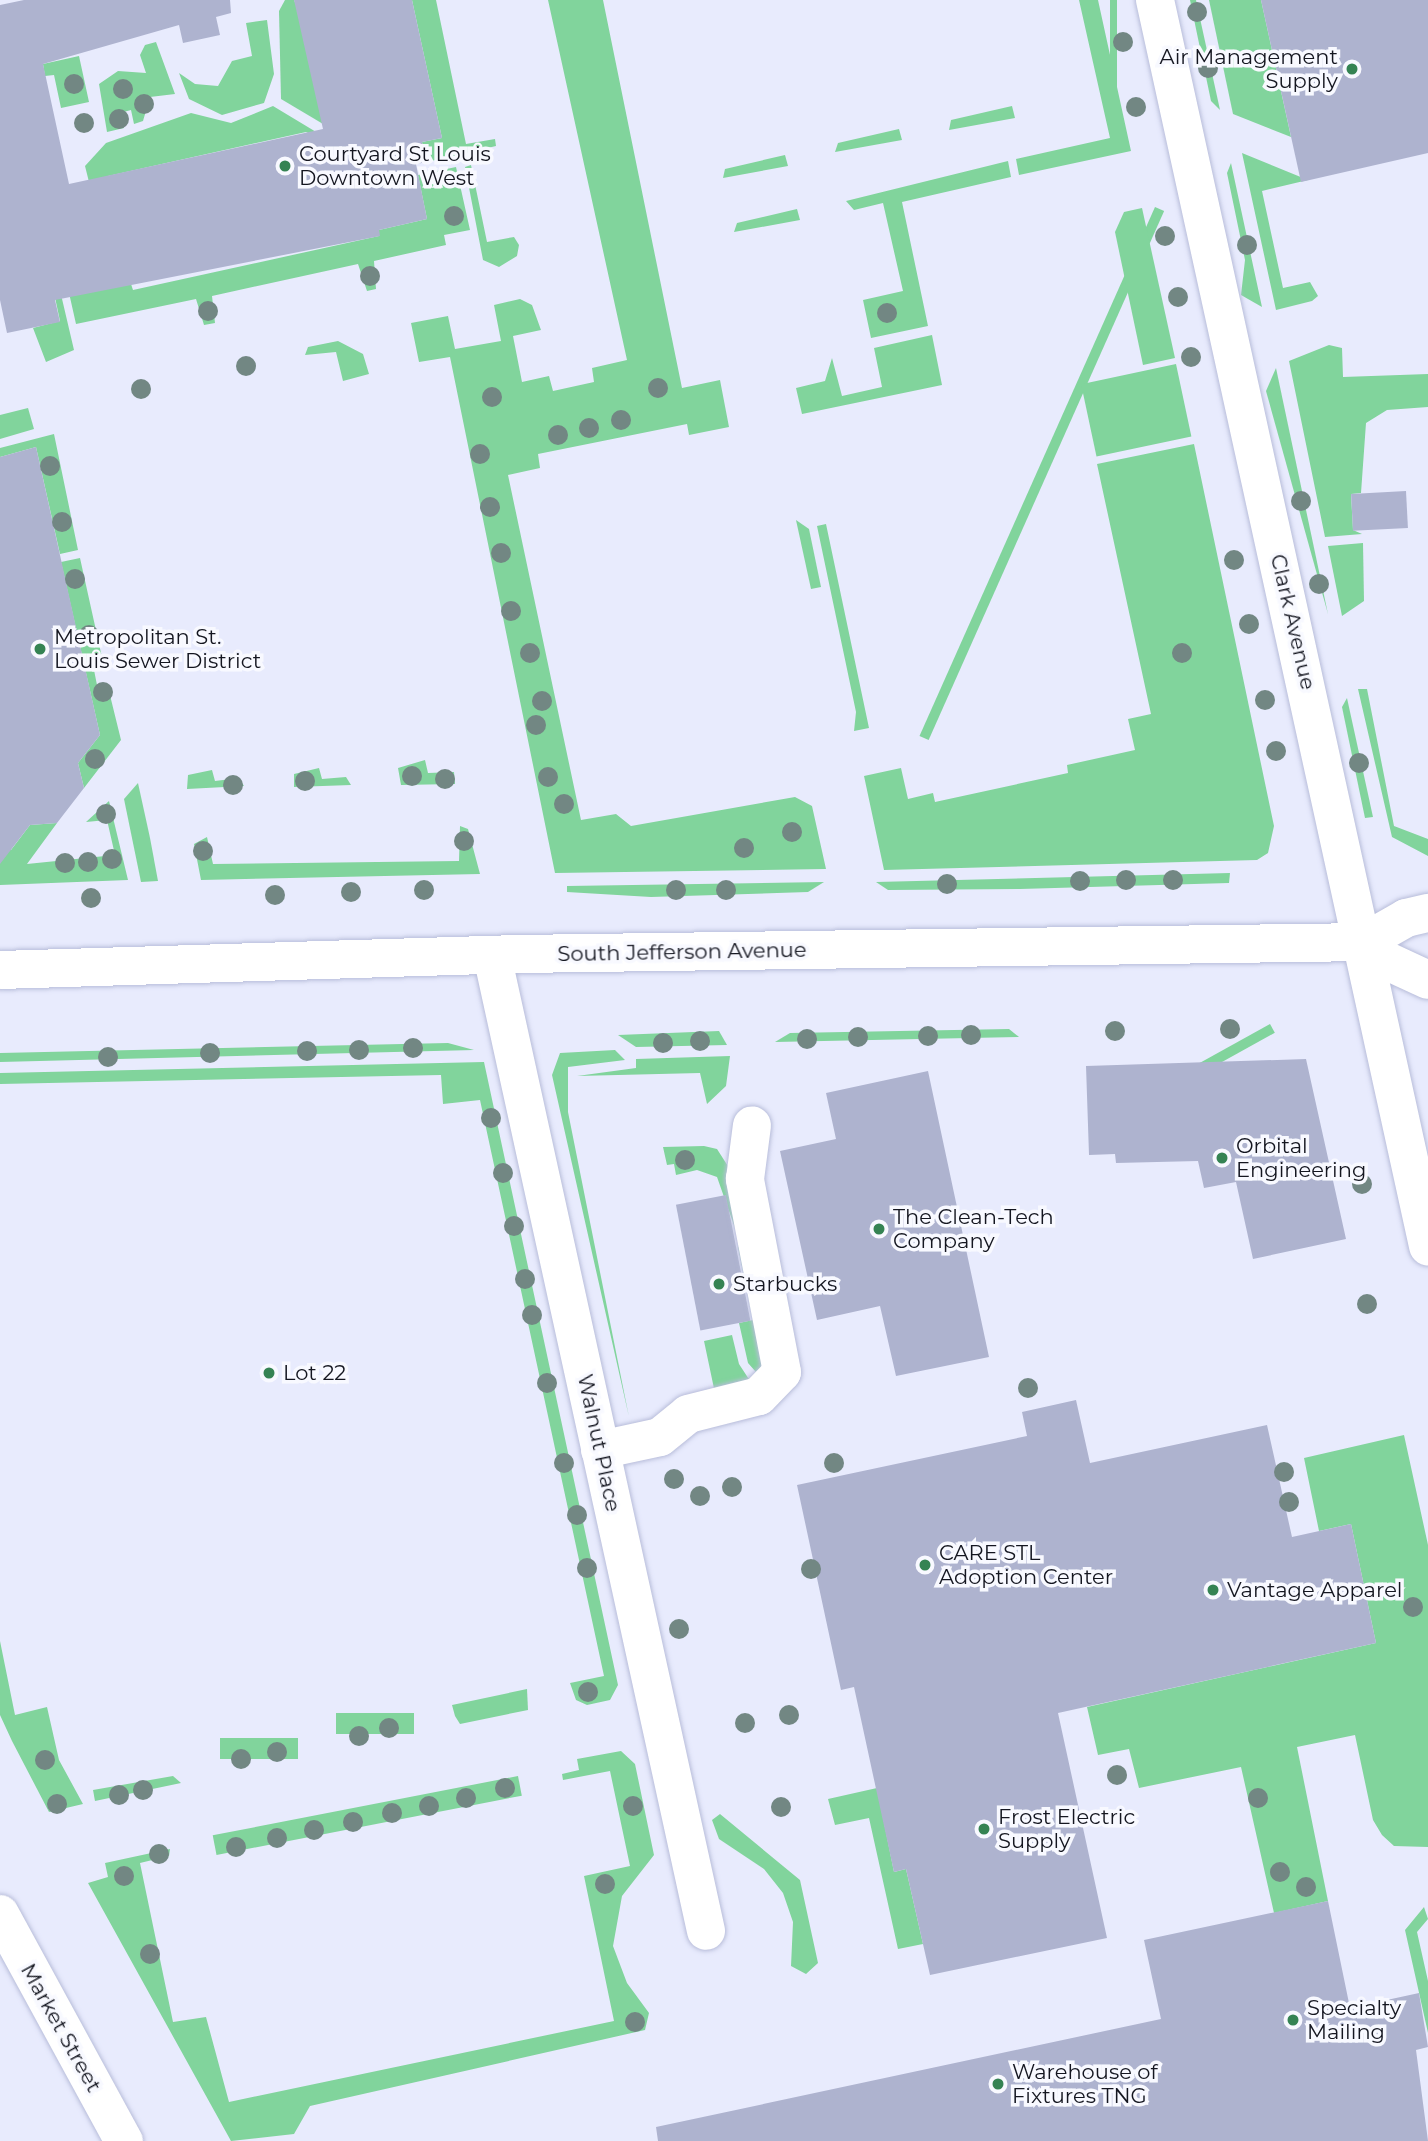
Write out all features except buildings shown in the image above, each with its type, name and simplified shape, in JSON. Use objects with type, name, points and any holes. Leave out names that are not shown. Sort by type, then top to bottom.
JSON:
[{"type":"street","name":"Clark Avenue","points":[[1155,0],[1364,942],[1428,1246]]},
{"type":"street","name":"South Jefferson Avenue","points":[[0,970],[492,955],[1364,942],[1406,918],[1428,914]]},
{"type":"street","points":[[1364,942],[1385,960],[1428,980]]},
{"type":"street","name":"Walnut Place","points":[[492,955],[706,1931]]},
{"type":"street","points":[[600,1450],[660,1437],[688,1415],[759,1396],[782,1372],[745,1179],[752,1125]]},
{"type":"street","name":"Market Street","points":[[0,1914],[124,2141]]},
{"type":"green space","points":[[285,0],[294,0],[350,140],[281,99],[279,11]]},
{"type":"green space","points":[[412,0],[436,0],[466,144],[495,139],[496,146],[427,162],[422,142],[442,138]]},
{"type":"green space","points":[[548,0],[603,0],[682,388],[720,380],[729,427],[689,435],[687,424],[538,454],[540,468],[508,475],[581,820],[616,814],[631,826],[795,797],[812,806],[826,869],[555,873],[450,357],[419,362],[411,323],[448,316],[455,349],[501,341],[494,305],[520,299],[532,305],[541,330],[513,336],[522,382],[549,376],[553,391],[594,382],[592,368],[627,360]]},
{"type":"green space","points":[[1079,0],[1098,0],[1131,151],[1019,175],[1016,159],[1110,138]]},
{"type":"green space","points":[[1110,0],[1117,0],[1117,149],[1110,149]]},
{"type":"green space","points":[[1190,0],[1196,0],[1220,110],[1211,101]]},
{"type":"green space","points":[[1209,0],[1261,0],[1291,137],[1233,114]]},
{"type":"green space","points":[[267,20],[274,74],[264,103],[222,115],[189,99],[179,73],[195,84],[218,86],[232,61],[252,56],[246,23]]},
{"type":"green space","points":[[156,42],[175,94],[150,97],[143,121],[134,124],[131,110],[120,113],[124,128],[107,132],[99,84],[118,71],[146,73],[140,55],[145,45]]},
{"type":"green space","points":[[79,56],[89,102],[61,108],[54,75],[45,76],[43,64]]},
{"type":"green space","points":[[273,106],[346,150],[306,132],[108,176],[90,186],[85,166],[106,143],[191,113],[231,123]]},
{"type":"green space","points":[[1012,106],[1015,118],[949,130],[951,120]]},
{"type":"green space","points":[[899,129],[902,140],[835,152],[838,143]]},
{"type":"green space","points":[[1242,153],[1308,180],[1262,191],[1283,288],[1310,282],[1318,296],[1312,301],[1276,310]]},
{"type":"green space","points":[[785,155],[788,166],[723,178],[725,169]]},
{"type":"green space","points":[[1008,161],[1011,177],[902,202],[928,326],[871,338],[863,300],[903,291],[883,203],[854,210],[846,201]]},
{"type":"green space","points":[[1231,163],[1262,307],[1241,295],[1245,260],[1227,173]]},
{"type":"green space","points":[[471,165],[487,242],[514,237],[519,245],[517,256],[499,267],[483,260],[465,167]]},
{"type":"green space","points":[[456,167],[470,230],[444,235],[446,245],[374,261],[376,289],[367,291],[358,264],[212,296],[215,323],[204,325],[196,299],[76,324],[67,284],[131,284],[133,290],[379,236],[379,230],[427,219],[418,175]]},
{"type":"green space","points":[[1155,207],[1164,211],[929,740],[919,736]]},
{"type":"green space","points":[[1142,208],[1175,358],[1143,365],[1115,232],[1124,212]]},
{"type":"green space","points":[[797,209],[800,220],[734,232],[737,223]]},
{"type":"green space","points":[[59,286],[74,350],[46,362],[33,328],[60,321],[53,288]]},
{"type":"green space","points":[[932,335],[942,385],[802,414],[796,388],[825,381],[832,358],[842,396],[882,387],[874,348]]},
{"type":"green space","points":[[338,341],[363,354],[369,374],[343,381],[336,352],[305,355],[308,347]]},
{"type":"green space","points":[[1329,345],[1342,348],[1343,377],[1428,374],[1428,407],[1387,410],[1366,423],[1361,493],[1351,494],[1353,530],[1362,534],[1325,537],[1289,361]]},
{"type":"green space","points":[[1176,364],[1191,436],[1097,457],[1081,384]]},
{"type":"green space","points":[[1276,368],[1328,614],[1266,391]]},
{"type":"green space","points":[[28,408],[34,429],[0,439],[0,415]]},
{"type":"green space","points":[[54,434],[78,550],[60,554],[36,447],[0,457],[0,448]]},
{"type":"green space","points":[[1194,444],[1274,826],[1268,853],[1257,860],[884,870],[864,776],[901,768],[908,799],[933,793],[935,802],[1068,773],[1067,765],[1135,750],[1128,719],[1151,714],[1097,464]]},
{"type":"green space","points":[[796,520],[809,529],[821,587],[811,589]]},
{"type":"green space","points":[[826,524],[869,728],[854,731],[856,712],[817,526]]},
{"type":"green space","points":[[1363,543],[1364,601],[1342,616],[1328,546]]},
{"type":"green space","points":[[80,558],[103,662],[93,665],[97,685],[107,683],[121,740],[84,788],[78,763],[100,735],[61,562]]},
{"type":"green space","points":[[1358,689],[1367,689],[1394,826],[1428,839],[1428,856],[1392,837]]},
{"type":"green space","points":[[1347,698],[1373,817],[1365,818],[1342,707]]},
{"type":"green space","points":[[425,760],[428,773],[454,772],[455,784],[401,785],[398,768]]},
{"type":"green space","points":[[319,768],[322,779],[346,777],[351,785],[294,787],[294,774]]},
{"type":"green space","points":[[212,770],[215,781],[239,778],[244,786],[187,789],[188,775]]},
{"type":"green space","points":[[138,783],[158,881],[141,882],[124,799]]},
{"type":"green space","points":[[109,801],[128,880],[0,885],[0,850],[11,850],[30,825],[57,823],[27,864],[115,855],[107,820],[86,822]]},
{"type":"green space","points":[[460,826],[468,829],[480,874],[201,880],[194,844],[207,837],[213,864],[459,861]]},
{"type":"green space","points":[[1230,873],[1229,883],[1020,889],[888,890],[876,882]]},
{"type":"green space","points":[[824,882],[808,892],[651,897],[567,892],[567,886]]},
{"type":"green space","points":[[1270,1024],[1275,1033],[1100,1130],[1095,1121]]},
{"type":"green space","points":[[1009,1029],[1019,1037],[775,1042],[790,1033]]},
{"type":"green space","points":[[719,1031],[727,1045],[636,1047],[618,1035]]},
{"type":"green space","points":[[448,1043],[474,1050],[0,1062],[0,1053]]},
{"type":"green space","points":[[615,1050],[625,1060],[568,1067],[568,1112],[629,1417],[552,1075],[560,1053]]},
{"type":"green space","points":[[730,1056],[726,1086],[707,1104],[700,1073],[577,1076],[636,1068],[636,1059]]},
{"type":"green space","points":[[484,1062],[618,1685],[610,1700],[587,1705],[576,1700],[570,1683],[604,1676],[480,1100],[443,1104],[441,1075],[0,1084],[0,1073]]},
{"type":"green space","points":[[704,1146],[717,1149],[733,1174],[735,1228],[717,1177],[697,1170],[676,1175],[674,1164],[667,1165],[663,1147]]},
{"type":"green space","points":[[747,1245],[773,1351],[763,1380],[748,1363],[739,1323],[753,1320],[738,1247]]},
{"type":"green space","points":[[732,1335],[739,1364],[754,1387],[716,1398],[704,1341]]},
{"type":"green space","points":[[1404,1435],[1428,1545],[1428,1847],[1394,1846],[1382,1835],[1373,1820],[1355,1735],[1297,1747],[1328,1901],[1274,1913],[1241,1767],[1139,1788],[1129,1749],[1098,1755],[1087,1707],[1376,1643],[1351,1524],[1319,1531],[1304,1458]]},
{"type":"green space","points":[[0,1641],[15,1715],[47,1707],[59,1760],[83,1804],[49,1812],[12,1741],[0,1715]]},
{"type":"green space","points":[[527,1689],[528,1710],[460,1724],[455,1716],[452,1705]]},
{"type":"green space","points":[[336,1713],[414,1713],[414,1734],[336,1734]]},
{"type":"green space","points":[[220,1738],[298,1738],[298,1759],[220,1759]]},
{"type":"green space","points":[[621,1751],[635,1764],[654,1855],[622,1896],[613,1946],[627,1983],[649,2013],[645,2030],[310,2106],[294,2134],[231,2141],[88,1883],[108,1877],[105,1863],[170,1849],[169,1856],[140,1863],[173,2022],[206,2017],[229,2102],[614,2021],[584,1876],[630,1866],[610,1771],[563,1780],[562,1774],[579,1770],[577,1759]]},
{"type":"green space","points":[[173,1776],[181,1783],[95,1801],[93,1790]]},
{"type":"green space","points":[[518,1776],[522,1796],[217,1855],[213,1835]]},
{"type":"green space","points":[[877,1788],[894,1872],[906,1869],[923,1944],[898,1949],[869,1818],[835,1825],[828,1799]]},
{"type":"green space","points":[[720,1814],[800,1880],[818,1963],[806,1974],[791,1966],[793,1922],[783,1893],[764,1869],[719,1839],[712,1820]]},
{"type":"green space","points":[[1424,1907],[1428,1919],[1417,1932],[1428,1981],[1428,2033],[1405,1930]]},
{"type":"place","name":"Air Management Supply","points":[[1352,69]]},
{"type":"place","name":"Courtyard St Louis Downtown West","points":[[285,166]]},
{"type":"place","name":"Metropolitan St. Louis Sewer District","points":[[40,649]]},
{"type":"place","name":"Orbital Engineering","points":[[1222,1158]]},
{"type":"place","name":"The Clean-Tech Company","points":[[879,1229]]},
{"type":"place","name":"Starbucks","points":[[719,1284]]},
{"type":"place","name":"Lot 22","points":[[269,1373]]},
{"type":"place","name":"CARE STL Adoption Center","points":[[925,1565]]},
{"type":"place","name":"Vantage Apparel","points":[[1213,1590]]},
{"type":"place","name":"Frost Electric Supply","points":[[984,1829]]},
{"type":"place","name":"Specialty Mailing","points":[[1293,2020]]},
{"type":"place","name":"Warehouse of Fixtures TNG","points":[[998,2084]]}]
